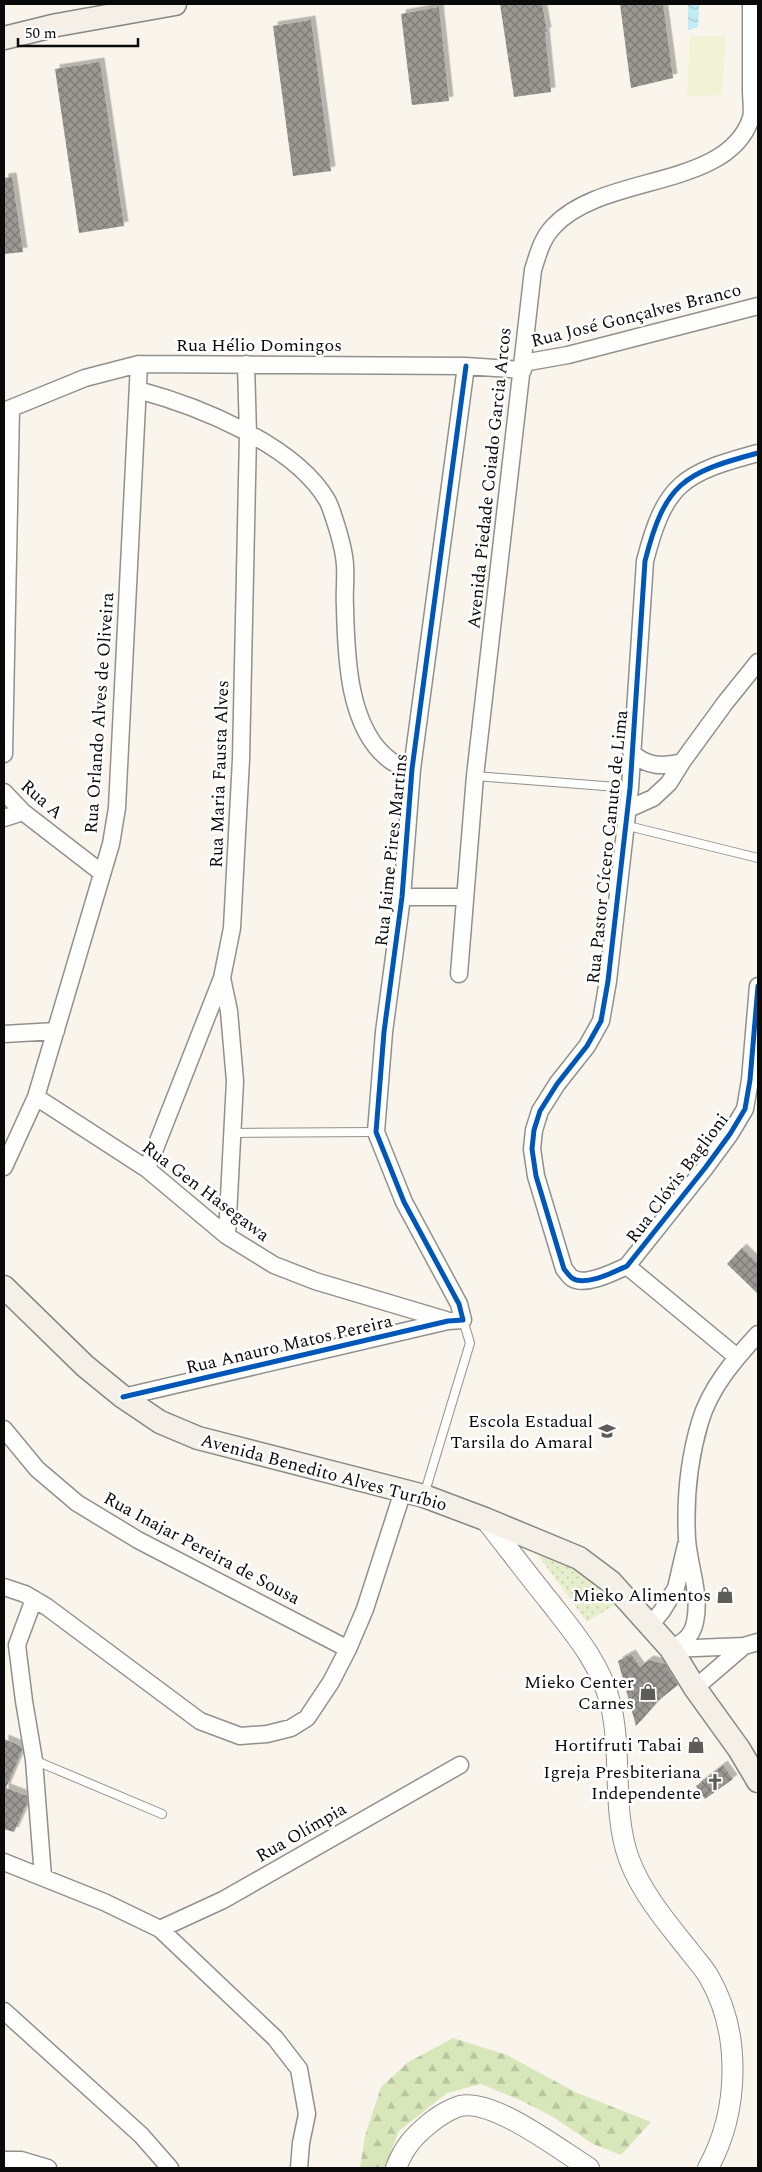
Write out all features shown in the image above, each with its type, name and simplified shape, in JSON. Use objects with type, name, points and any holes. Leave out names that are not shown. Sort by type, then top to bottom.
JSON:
[{"type":"main road","points":[[4,38],[57,25],[175,4]]},
{"type":"main road","name":"Avenida Benedito Alves Turíbio","points":[[4,1287],[85,1366],[123,1397],[160,1422],[198,1438],[414,1494],[486,1519],[579,1558],[611,1582],[671,1649],[758,1781]]},
{"type":"street","points":[[751,4],[755,116]]},
{"type":"street","name":"Avenida Piedade Coiado Garcia Arcos","points":[[458,974],[475,776],[523,366],[532,270],[542,241],[554,225],[590,201],[700,167],[723,156],[742,137],[755,116]]},
{"type":"street","name":"Rua José Gonçalves Branco","points":[[523,366],[758,306]]},
{"type":"street","name":"Rua Hélio Domingos","points":[[7,410],[85,378],[139,364],[523,366]]},
{"type":"street","name":"Rua Orlando Alves de Oliveira","points":[[4,1167],[36,1097],[111,844],[117,808],[139,364]]},
{"type":"street","name":"Rua Maria Fausta Alves","points":[[146,1169],[222,978],[232,928],[240,786],[248,434],[246,364]]},
{"type":"street","name":"Rua Jaime Pires Martins","points":[[456,1320],[459,1304],[404,1202],[376,1132],[384,1032],[402,897],[412,769],[466,366]]},
{"type":"street","points":[[138,390],[189,406],[248,434],[293,462],[313,481],[328,501],[340,535],[345,565],[348,660],[355,704],[361,723],[373,743],[392,762],[412,769]]},
{"type":"street","points":[[4,754],[7,410]]},
{"type":"street","name":"Rua Pastor Cícero Canuto de Lima","points":[[572,1278],[564,1269],[536,1176],[532,1149],[534,1130],[540,1110],[587,1046],[601,1021],[608,982],[625,817],[630,788],[631,752],[646,562],[651,538],[661,511],[677,488],[695,474],[715,465],[758,453]]},
{"type":"street","points":[[625,817],[653,798],[669,784],[682,762],[758,662]]},
{"type":"street","points":[[631,752],[648,764],[664,766],[682,762]]},
{"type":"street","name":"Rua A","points":[[4,792],[23,812],[102,873]]},
{"type":"street","points":[[4,818],[23,812]]},
{"type":"street","points":[[402,897],[465,897]]},
{"type":"street","points":[[222,978],[229,1011],[233,1045],[234,1081],[227,1236]]},
{"type":"street","name":"Rua Clóvis Baglioni","points":[[572,1278],[582,1282],[606,1276],[627,1266],[730,1134],[745,1109],[750,1080],[758,986]]},
{"type":"street","points":[[4,1034],[56,1031]]},
{"type":"street","name":"Rua Gen Hasegawa","points":[[36,1097],[146,1169],[227,1236],[274,1265],[315,1281],[456,1320]]},
{"type":"street","name":"Rua Clóvis Baglioni","points":[[627,1266],[737,1356]]},
{"type":"street","name":"Rua Anauro Matos Pereira","points":[[123,1397],[456,1320]]},
{"type":"street","points":[[671,1649],[689,1638],[695,1624],[697,1601],[687,1540],[689,1475],[700,1422],[713,1391],[737,1356],[758,1334]]},
{"type":"street","name":"Rua Inajar Pereira de Sousa","points":[[4,1429],[37,1469],[77,1503],[138,1540],[348,1649]]},
{"type":"street","points":[[4,1587],[34,1598],[200,1721],[240,1736],[267,1734],[291,1728],[307,1718],[331,1682],[348,1649],[414,1494]]},
{"type":"street","points":[[486,1519],[587,1651],[602,1679],[610,1703],[622,1832],[629,1858],[640,1882],[658,1910],[709,1976],[725,2010],[733,2082],[729,2115],[717,2152],[708,2168]]},
{"type":"street","points":[[650,1625],[662,1611],[676,1588],[687,1540]]},
{"type":"street","points":[[34,1598],[17,1645],[34,1760],[43,1877]]},
{"type":"street","points":[[671,1649],[751,1644]]},
{"type":"street","points":[[695,1688],[751,1644]]},
{"type":"street","name":"Rua Olímpia","points":[[160,1929],[223,1900],[460,1765]]},
{"type":"street","points":[[4,1862],[104,1902],[160,1929],[275,2038],[299,2069],[307,2114],[301,2143],[299,2168]]},
{"type":"street","points":[[4,2011],[141,2135],[170,2168]]},
{"type":"street","points":[[399,2166],[412,2137],[436,2118],[460,2106],[484,2108],[503,2114],[589,2168]]},
{"type":"street","points":[[4,2160],[21,2160],[48,2168]]},
{"type":"lane","points":[[475,776],[630,788]]},
{"type":"lane","points":[[625,817],[758,858]]},
{"type":"lane","points":[[232,1133],[376,1132]]},
{"type":"lane","points":[[414,1494],[470,1343],[456,1320]]},
{"type":"lane","points":[[34,1760],[162,1814]]},
{"type":"green space","points":[[690,36],[726,36],[722,95],[687,96]]},
{"type":"green space","points":[[546,1550],[584,1574],[615,1605],[587,1622],[535,1551]]},
{"type":"green space","points":[[453,2038],[507,2055],[575,2092],[651,2122],[621,2155],[593,2144],[553,2117],[520,2100],[481,2084],[447,2093],[399,2131],[385,2168],[360,2168],[365,2136],[381,2087],[407,2063]]},
{"type":"water","points":[[688,4],[699,4],[698,27],[688,30]]},
{"type":"building","points":[[500,4],[542,4],[547,32],[545,32],[551,92],[514,97]]},
{"type":"building","points":[[620,4],[663,4],[673,78],[631,88]]},
{"type":"building","points":[[439,7],[449,101],[412,105],[401,14]]},
{"type":"building","points":[[311,20],[331,171],[293,176],[273,26]]},
{"type":"building","points":[[100,62],[124,226],[79,233],[55,69]]},
{"type":"building","points":[[12,177],[23,252],[4,254],[4,178]]},
{"type":"building","points":[[742,1248],[758,1264],[758,1294],[727,1264]]},
{"type":"building","name":"Mieko Center Carnes","points":[[631,1654],[640,1667],[649,1660],[665,1664],[678,1685],[659,1700],[636,1726],[618,1661]]},
{"type":"building","points":[[4,1739],[21,1746],[22,1750],[6,1788],[27,1796],[27,1803],[14,1832],[4,1829]]},
{"type":"building","name":"Igreja Presbiteriana Independente","points":[[723,1765],[733,1779],[705,1799],[696,1786]]},
{"type":"cycle path","points":[[123,1397],[448,1321],[463,1320],[459,1304],[404,1202],[376,1132],[384,1032],[402,897],[412,769],[466,366]]},
{"type":"cycle path","points":[[758,453],[712,467],[695,475],[681,485],[670,498],[661,514],[645,561],[630,788],[608,981],[601,1021],[587,1046],[557,1084],[540,1111],[534,1130],[532,1149],[536,1176],[564,1269],[572,1278],[584,1281],[592,1280],[627,1266],[730,1134],[745,1109],[750,1080],[758,986]]},
{"type":"place","name":"Escola Estadual Tarsila do Amaral","points":[[607,1431]]},
{"type":"place","name":"Mieko Alimentos","points":[[725,1595]]},
{"type":"place","name":"Mieko Center Carnes","points":[[648,1692]]},
{"type":"place","name":"Hortifruti Tabai","points":[[696,1745]]},
{"type":"place","name":"Igreja Presbiteriana Independente","points":[[715,1782]]}]
